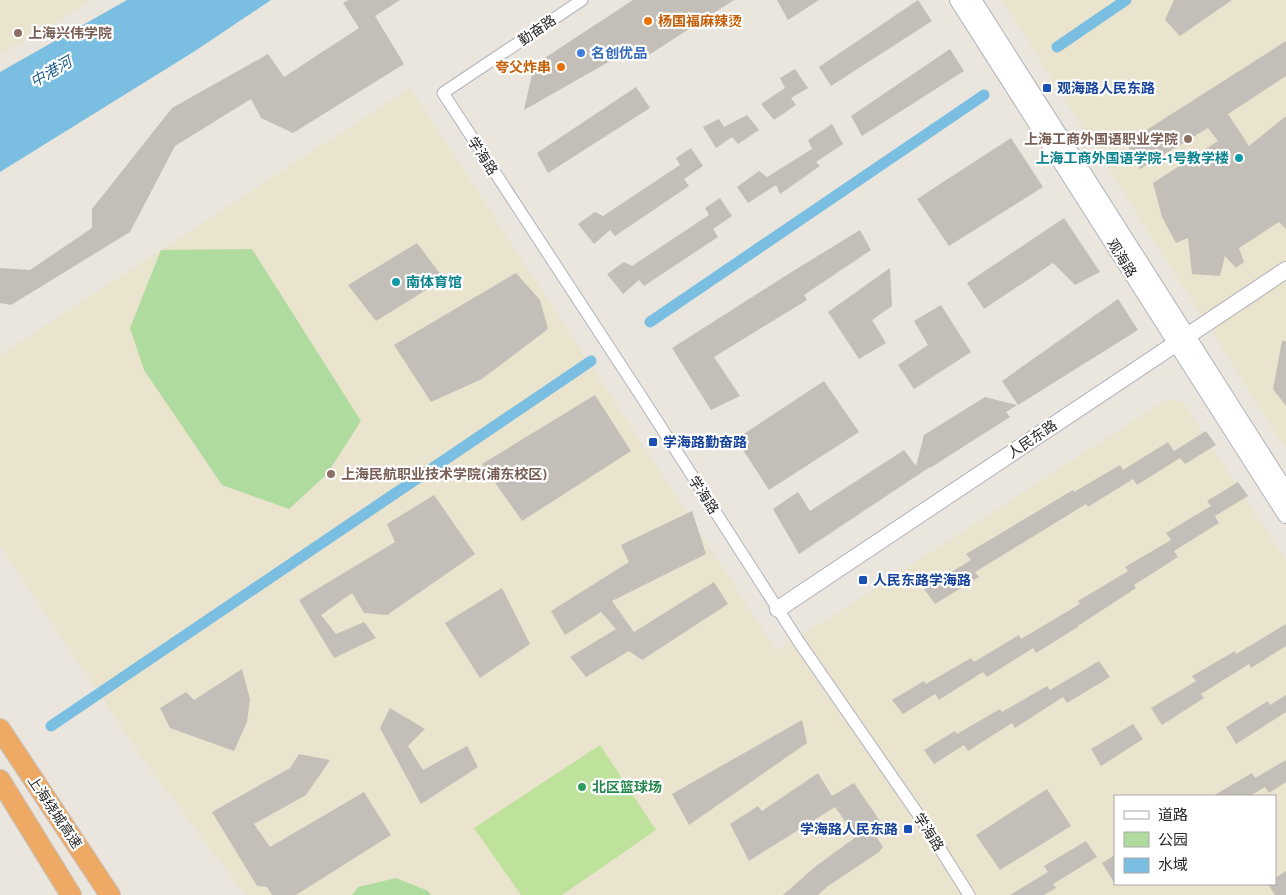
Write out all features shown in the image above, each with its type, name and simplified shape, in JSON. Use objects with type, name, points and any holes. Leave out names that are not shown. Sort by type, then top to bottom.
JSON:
[{"type":"highway","name":"上海绕城高速","points":[[0,730],[110,895]]},
{"type":"highway","name":"上海绕城高速","points":[[0,780],[71,895]]},
{"type":"main road","name":"观海路","points":[[958,0],[1184,344],[1286,492]]},
{"type":"main road","name":"观海路","points":[[973,0],[1184,344],[1286,515]]},
{"type":"main road","name":"人民东路","points":[[781,613],[1184,344],[1286,270]]},
{"type":"main road","name":"人民东路","points":[[1184,344],[1286,283]]},
{"type":"street","name":"勤奋路","points":[[443,93],[582,0]]},
{"type":"street","name":"学海路","points":[[443,93],[781,613],[922,820],[969,895]]},
{"type":"shaded area","name":"上海兴伟学院","points":[[0,0],[89,0],[73,12],[0,55]]},
{"type":"shaded area","name":"上海工商外国语职业学院","points":[[1002,0],[1286,0],[1286,449],[1178,278]]},
{"type":"shaded area","name":"上海民航职业技术学院(浦东校区)","points":[[410,88],[777,651],[1167,399],[1183,402],[1286,561],[1286,895],[245,895],[138,752],[0,546],[0,355]]},
{"type":"green space","points":[[252,249],[361,421],[327,474],[289,509],[222,485],[144,370],[130,328],[161,250]]},
{"type":"green space","name":"北区篮球场","points":[[600,745],[656,830],[562,895],[521,895],[474,828]]},
{"type":"green space","points":[[396,878],[428,891],[431,895],[352,895],[358,887]]},
{"type":"water","name":"中港河","points":[[127,0],[271,0],[195,51],[0,172],[0,72]]},
{"type":"building","points":[[348,0],[400,0],[375,16],[404,64],[293,133],[261,118],[251,99],[175,146],[130,232],[11,305],[0,303],[0,268],[30,270],[92,228],[92,209],[172,108],[268,54],[284,77],[359,28],[343,3]]},
{"type":"building","points":[[633,0],[734,0],[644,58],[635,47],[524,110],[534,65]]},
{"type":"building","points":[[777,0],[819,0],[788,20]]},
{"type":"building","points":[[918,0],[932,21],[831,86],[819,67]]},
{"type":"building","points":[[1174,0],[1232,0],[1180,36],[1165,20]]},
{"type":"building","name":"上海工商外国语学院-1号教学楼","points":[[1286,41],[1286,76],[1228,114],[1249,146],[1286,116],[1286,229],[1279,222],[1239,248],[1244,262],[1236,268],[1225,256],[1220,276],[1192,274],[1188,238],[1176,243],[1162,217],[1153,183],[1218,141],[1208,128],[1140,169],[1126,143]]},
{"type":"building","points":[[950,49],[964,71],[862,136],[851,116]]},
{"type":"building","points":[[795,69],[808,88],[791,98],[796,105],[774,120],[761,104],[785,88],[780,78]]},
{"type":"building","points":[[636,87],[650,108],[548,173],[537,153]]},
{"type":"building","points":[[747,115],[759,130],[738,144],[732,137],[716,148],[703,127],[719,119],[724,127]]},
{"type":"building","points":[[832,124],[843,144],[816,162],[820,166],[780,194],[776,185],[748,203],[737,187],[759,171],[767,177],[812,149],[808,140]]},
{"type":"building","points":[[1011,138],[1043,187],[949,246],[917,199]]},
{"type":"building","points":[[691,148],[703,166],[684,179],[689,186],[615,236],[610,230],[594,244],[578,224],[595,212],[603,216],[680,165],[676,158]]},
{"type":"building","points":[[720,198],[732,216],[713,229],[718,237],[644,286],[639,280],[623,294],[607,274],[624,262],[632,266],[709,215],[705,208]]},
{"type":"building","points":[[1064,218],[1100,272],[1075,285],[1053,263],[984,309],[967,283]]},
{"type":"building","points":[[860,230],[871,250],[804,295],[807,300],[714,357],[740,396],[711,410],[672,348]]},
{"type":"building","name":"南体育馆","points":[[417,243],[444,279],[376,321],[348,285]]},
{"type":"building","points":[[890,268],[892,306],[872,320],[886,343],[859,359],[828,312]]},
{"type":"building","points":[[516,273],[540,300],[548,329],[482,379],[431,402],[394,345]]},
{"type":"building","points":[[1118,299],[1138,330],[1018,405],[1002,381]]},
{"type":"building","points":[[941,305],[971,352],[914,389],[898,365],[928,345],[914,321]]},
{"type":"building","points":[[1282,341],[1286,341],[1286,406],[1273,389]]},
{"type":"building","points":[[824,381],[859,432],[769,490],[736,439]]},
{"type":"building","points":[[595,395],[631,451],[522,521],[482,464]]},
{"type":"building","points":[[985,397],[1017,405],[1006,412],[1010,417],[930,467],[799,554],[773,509],[798,492],[810,511],[904,450],[916,466],[924,435]]},
{"type":"building","points":[[1206,431],[1216,445],[1185,464],[1180,458],[1137,485],[1133,479],[1088,507],[1086,504],[975,572],[979,577],[935,604],[924,589],[971,560],[966,554],[1073,490],[1074,492],[1120,465],[1123,470],[1168,442],[1174,451]]},
{"type":"building","points":[[1238,482],[1248,496],[1215,516],[1219,523],[1174,551],[1178,557],[1134,585],[1136,588],[1078,627],[1036,653],[1033,648],[987,677],[983,672],[939,700],[935,694],[903,714],[892,700],[924,681],[926,684],[971,658],[974,662],[1019,635],[1021,639],[1080,604],[1078,601],[1128,571],[1125,567],[1171,540],[1166,533],[1211,506],[1207,501]]},
{"type":"building","points":[[434,495],[475,554],[387,615],[364,613],[352,593],[321,615],[336,634],[364,622],[376,638],[334,658],[299,600],[395,542],[387,524]]},
{"type":"building","points":[[692,511],[706,554],[612,601],[634,632],[714,582],[728,604],[642,660],[629,651],[586,677],[570,657],[616,629],[601,612],[565,635],[551,611],[629,562],[621,545]]},
{"type":"building","points":[[502,588],[530,644],[480,678],[445,623]]},
{"type":"building","points":[[1286,624],[1286,646],[1251,668],[1249,664],[1201,694],[1204,698],[1162,725],[1151,708],[1196,681],[1192,676],[1235,651],[1236,654]]},
{"type":"building","points":[[1099,661],[1110,677],[1067,703],[1063,697],[1015,728],[1012,723],[968,751],[964,745],[934,764],[924,750],[955,731],[957,734],[1000,709],[1002,712],[1047,686],[1050,690]]},
{"type":"building","points":[[242,669],[250,699],[247,722],[234,751],[170,728],[160,708],[186,692],[194,700]]},
{"type":"building","points":[[1286,695],[1286,712],[1236,744],[1226,727],[1268,701],[1270,705]]},
{"type":"building","points":[[390,708],[425,729],[408,746],[423,770],[467,746],[478,767],[421,804],[380,728]]},
{"type":"building","points":[[802,720],[807,743],[689,825],[672,794]]},
{"type":"building","points":[[1133,724],[1143,739],[1101,766],[1091,749]]},
{"type":"building","points":[[299,754],[330,760],[306,795],[254,824],[270,847],[364,792],[391,835],[296,895],[272,895],[267,887],[257,886],[212,812],[290,768]]},
{"type":"building","points":[[1286,760],[1286,782],[1269,793],[1265,787],[1252,795],[1215,795],[1252,773],[1255,778]]},
{"type":"building","points":[[818,773],[832,796],[854,783],[886,830],[877,838],[883,847],[879,852],[828,886],[818,895],[783,895],[816,866],[856,837],[835,807],[749,861],[730,824],[758,806],[762,811]]},
{"type":"building","points":[[1047,789],[1071,826],[1000,870],[976,835]]},
{"type":"building","points":[[1086,841],[1097,857],[1053,884],[1056,888],[1044,895],[1010,895],[1048,872],[1044,866]]},
{"type":"building","points":[[1114,856],[1114,882],[1102,863]]},
{"type":"building","points":[[1286,871],[1286,895],[1275,895],[1269,885],[1276,885],[1276,877]]},
{"type":"waterway","points":[[1057,47],[1126,0]]},
{"type":"waterway","points":[[650,322],[984,95]]},
{"type":"waterway","points":[[51,726],[591,361]]},
{"type":"place","name":"杨国福麻辣烫","points":[[648,21]]},
{"type":"place","name":"上海兴伟学院","points":[[18,33]]},
{"type":"place","name":"名创优品","points":[[581,53]]},
{"type":"place","name":"夸父炸串","points":[[561,67]]},
{"type":"place","name":"观海路人民东路","points":[[1047,88]]},
{"type":"place","name":"上海工商外国语职业学院","points":[[1188,139]]},
{"type":"place","name":"上海工商外国语学院-1号教学楼","points":[[1239,158]]},
{"type":"place","name":"南体育馆","points":[[396,282]]},
{"type":"place","name":"学海路勤奋路","points":[[653,442]]},
{"type":"place","name":"上海民航职业技术学院(浦东校区)","points":[[331,474]]},
{"type":"place","name":"人民东路学海路","points":[[863,580]]},
{"type":"place","name":"北区篮球场","points":[[582,787]]},
{"type":"place","name":"学海路人民东路","points":[[908,829]]}]
